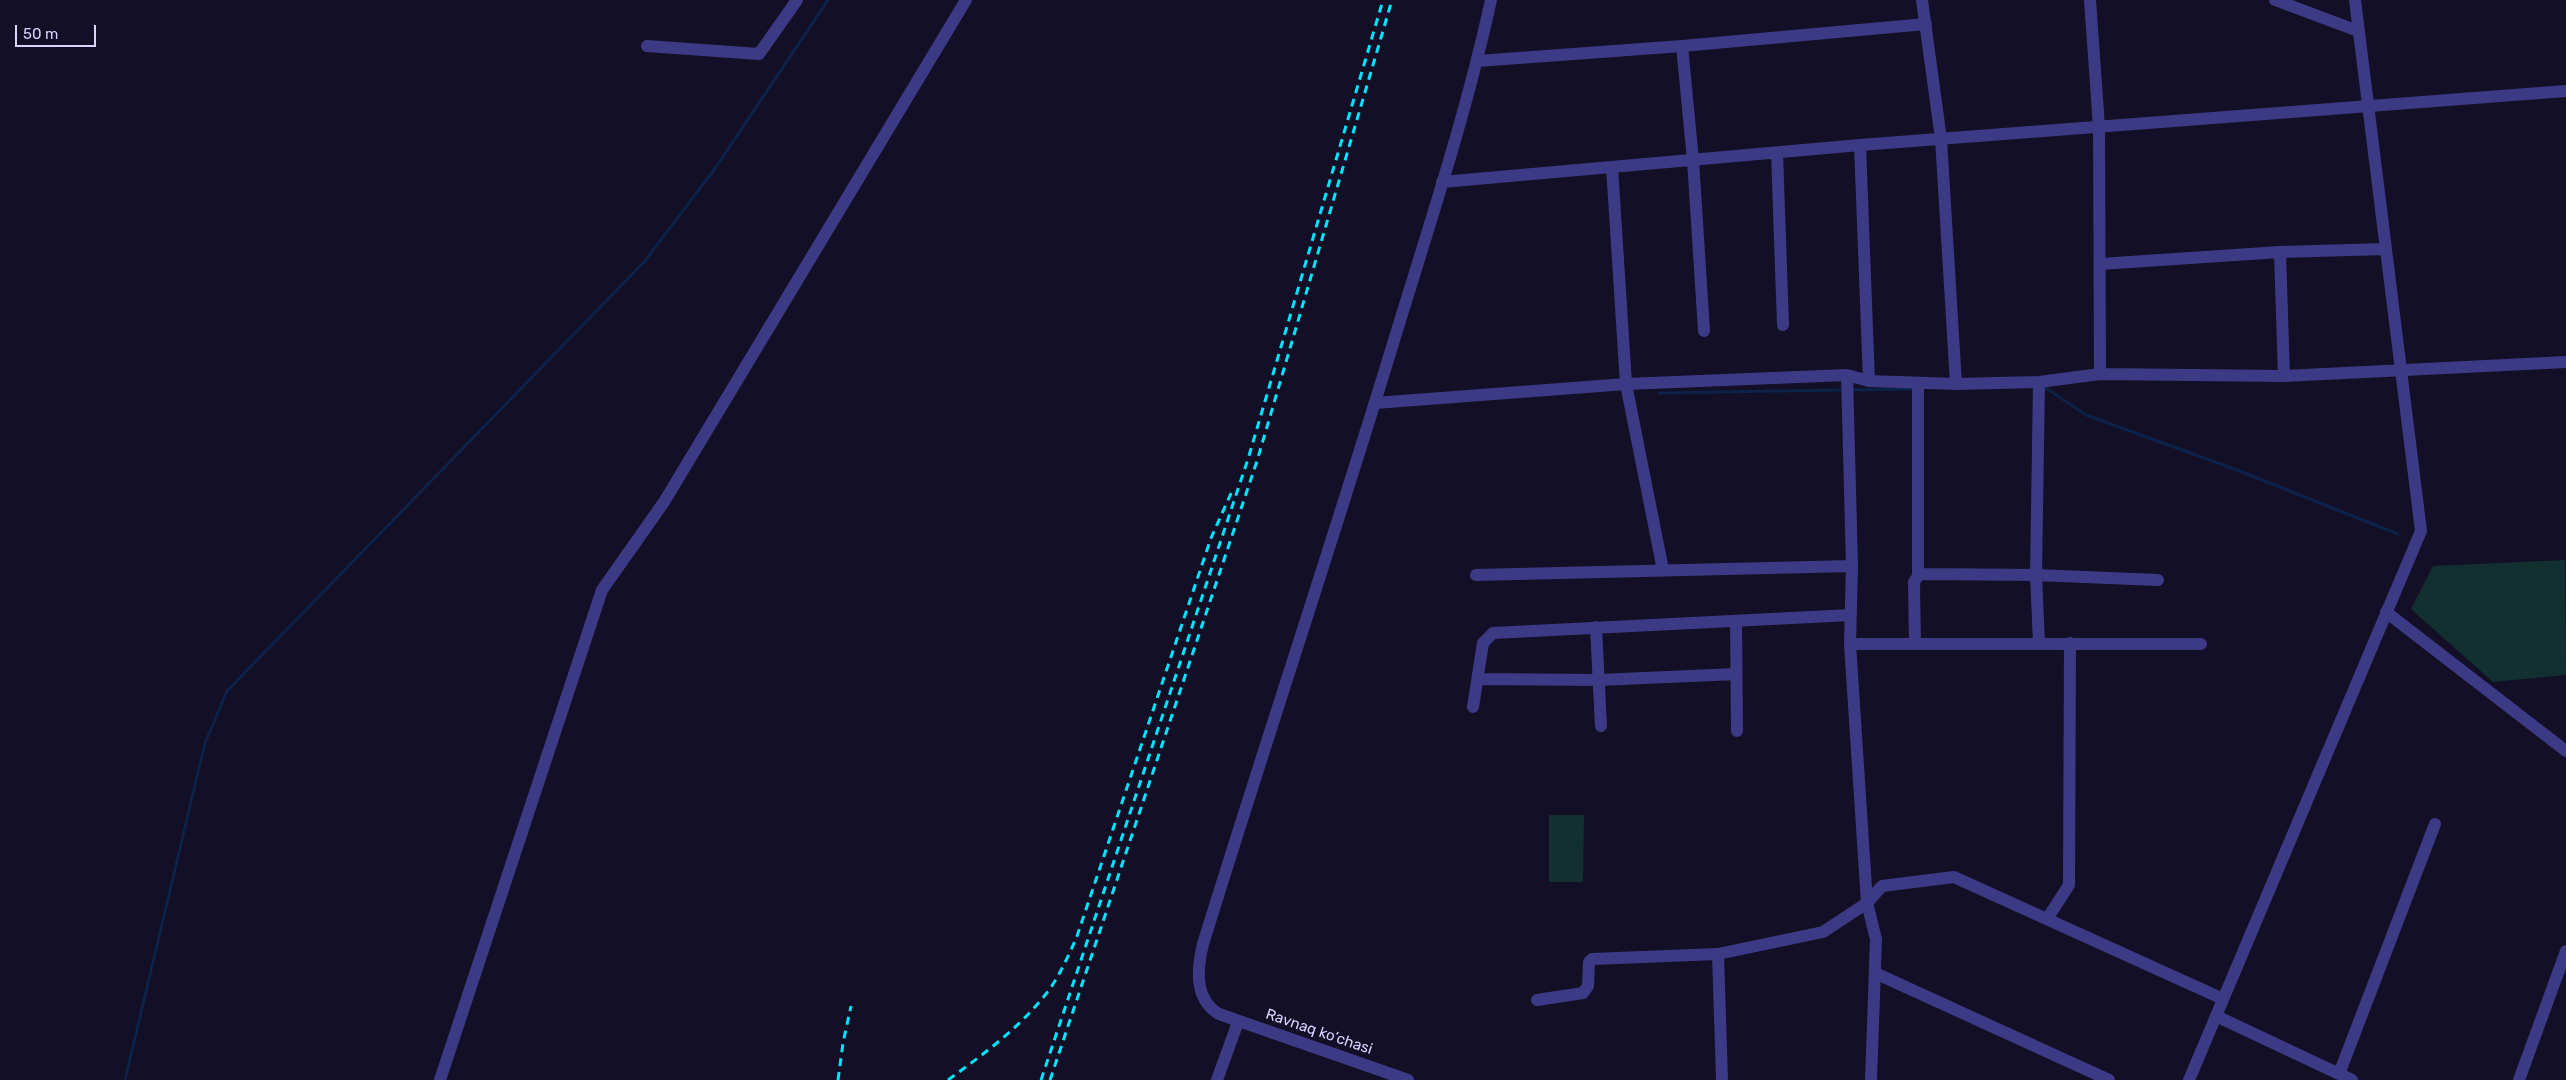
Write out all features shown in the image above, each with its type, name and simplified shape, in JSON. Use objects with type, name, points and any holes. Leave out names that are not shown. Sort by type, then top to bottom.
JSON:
[{"type":"street","points":[[647,46],[759,54],[797,0]]},
{"type":"street","points":[[440,1080],[602,590],[664,502],[966,0]]},
{"type":"street","points":[[1491,0],[1478,60],[1375,403],[1626,384],[1847,375],[1869,381],[1956,384],[2039,382],[2100,374],[2284,376],[2566,362]]},
{"type":"street","points":[[1922,0],[1941,139],[1956,384]]},
{"type":"street","points":[[2090,0],[2099,127],[2100,374]]},
{"type":"street","points":[[2276,0],[2358,31]]},
{"type":"street","points":[[2189,1080],[2421,531],[2355,0]]},
{"type":"street","points":[[1478,60],[1682,46],[1926,24]]},
{"type":"street","points":[[1682,46],[1693,160],[1704,331]]},
{"type":"street","points":[[1442,182],[1860,145],[2566,91]]},
{"type":"street","points":[[1860,145],[1869,381]]},
{"type":"street","points":[[1777,153],[1783,325]]},
{"type":"street","points":[[1612,167],[1626,384],[1663,570]]},
{"type":"street","points":[[2100,264],[2280,252],[2385,249]]},
{"type":"street","points":[[2280,252],[2284,376]]},
{"type":"street","points":[[1847,375],[1852,566],[1850,644],[1867,903],[1876,939],[1872,1080]]},
{"type":"street","points":[[2039,382],[2036,575],[2039,643]]},
{"type":"street","points":[[1915,643],[1914,582],[1918,576],[1918,383]]},
{"type":"street","name":"Ravnaq ko‘chasi","points":[[1375,403],[1202,944],[1198,968],[1199,988],[1210,1008],[1219,1014],[1380,1075],[1408,1080]]},
{"type":"street","points":[[1476,574],[1852,566]]},
{"type":"street","points":[[1918,576],[2036,575],[2158,580]]},
{"type":"street","points":[[2386,612],[2566,751]]},
{"type":"street","points":[[1473,707],[1483,643],[1493,633],[1851,615]]},
{"type":"street","points":[[1736,621],[1737,731]]},
{"type":"street","points":[[1596,628],[1601,726]]},
{"type":"street","points":[[2047,919],[2069,885],[2070,643]]},
{"type":"street","points":[[1850,644],[2201,644]]},
{"type":"street","points":[[1478,679],[1599,680],[1736,674]]},
{"type":"street","points":[[2340,1074],[2435,824]]},
{"type":"street","points":[[1537,1000],[1583,993],[1588,986],[1589,962],[1592,960],[1718,954],[1823,932],[1867,903],[1882,886],[1954,876],[2223,999]]},
{"type":"street","points":[[2518,1080],[2566,951]]},
{"type":"street","points":[[1718,954],[1722,1080]]},
{"type":"street","points":[[1875,973],[2109,1080]]},
{"type":"street","points":[[2216,1016],[2352,1080]]},
{"type":"street","points":[[1217,1080],[1238,1022]]},
{"type":"green space","points":[[2565,560],[2566,675],[2493,682],[2411,609],[2433,566]]},
{"type":"green space","points":[[1549,815],[1584,815],[1583,882],[1549,882]]},
{"type":"waterway","points":[[125,1080],[205,743],[227,691],[644,262],[714,170],[828,0]]},
{"type":"waterway","points":[[2041,388],[2046,388],[2086,415],[2237,470],[2398,534]]},
{"type":"waterway","points":[[1851,390],[1915,389]]},
{"type":"waterway","points":[[1659,393],[1845,390]]},
{"type":"railway","points":[[1041,1080],[1248,459],[1383,0]]},
{"type":"railway","points":[[1050,1080],[1257,461],[1392,0]]},
{"type":"railway","points":[[948,1080],[989,1049],[1027,1016],[1049,990],[1067,959],[1076,939],[1211,538],[1232,491]]},
{"type":"railway","points":[[838,1080],[851,1006]]}]
